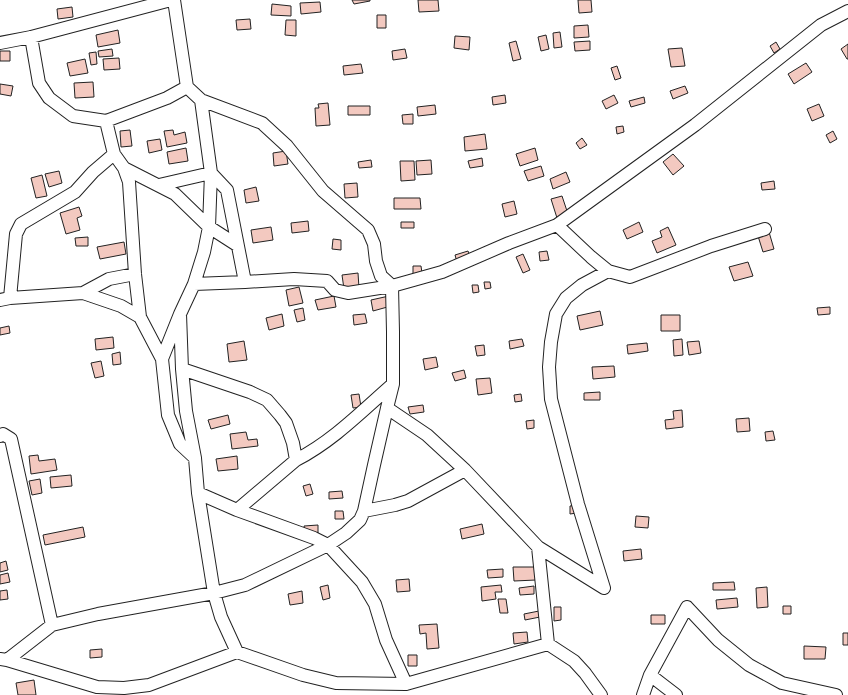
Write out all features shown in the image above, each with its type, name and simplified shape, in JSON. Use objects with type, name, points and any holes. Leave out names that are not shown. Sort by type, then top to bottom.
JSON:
[{"type":"street","points":[[0,42],[31,37],[172,0],[187,87],[201,100],[262,123],[287,146],[323,191],[368,230],[374,244],[376,261],[381,276],[392,286],[393,332],[393,384],[364,511],[360,520],[346,533],[328,545],[245,585],[214,593],[98,614],[52,625],[4,659]]},
{"type":"street","points":[[194,284],[294,279],[327,281],[335,290],[348,293],[392,286],[442,272],[509,243],[557,225],[695,125],[821,25],[848,11]]},
{"type":"street","points":[[31,37],[39,83],[49,98],[73,116],[106,121],[167,98],[187,87]]},
{"type":"street","points":[[162,359],[194,284],[204,252],[209,227],[211,173],[201,100]]},
{"type":"street","points":[[106,121],[114,154],[124,168],[129,182],[135,274],[140,317],[162,359],[168,416],[180,444],[195,458]]},
{"type":"street","points":[[114,154],[93,172],[75,192],[21,224],[16,234],[5,299],[84,292],[109,279],[135,274]]},
{"type":"street","points":[[124,168],[175,194],[209,227],[237,245]]},
{"type":"street","points":[[158,185],[211,173]]},
{"type":"street","points":[[211,173],[227,190],[245,282]]},
{"type":"street","points":[[557,225],[608,271],[630,277],[711,246],[765,230]]},
{"type":"street","points":[[387,408],[427,435],[465,470],[538,547],[604,588],[578,504],[551,399],[549,367],[551,342],[556,314],[566,298],[582,284],[608,271]]},
{"type":"street","points":[[84,292],[122,306],[140,317]]},
{"type":"street","points":[[180,314],[182,369],[186,411],[195,458],[198,493],[214,593],[221,617],[237,652]]},
{"type":"street","points":[[182,369],[250,392],[267,400],[286,423],[292,438],[296,460]]},
{"type":"street","points":[[237,510],[296,460],[338,433],[393,384]]},
{"type":"street","points":[[0,436],[3,434],[11,439],[52,625]]},
{"type":"street","points":[[364,511],[395,506],[408,501],[465,470]]},
{"type":"street","points":[[198,493],[237,510],[314,538],[328,545],[362,582],[375,604],[386,640],[406,684]]},
{"type":"street","points":[[538,547],[548,644]]},
{"type":"street","points":[[644,695],[650,675],[687,607],[718,640],[749,665],[782,683],[836,695]]},
{"type":"street","points":[[4,659],[97,687],[124,688],[149,685],[237,652],[303,675],[336,683],[406,684],[548,644],[574,661],[601,695]]},
{"type":"street","points":[[650,675],[676,695]]},
{"type":"building","points":[[352,0],[370,0],[370,1],[354,4]]},
{"type":"building","points":[[418,0],[438,0],[439,11],[419,12]]},
{"type":"building","points":[[578,0],[591,0],[592,12],[579,13]]},
{"type":"building","points":[[320,2],[321,12],[301,14],[300,3]]},
{"type":"building","points":[[272,4],[291,6],[291,16],[271,15]]},
{"type":"building","points":[[72,7],[73,17],[58,19],[57,9]]},
{"type":"building","points":[[377,15],[386,15],[386,28],[377,28]]},
{"type":"building","points":[[250,19],[251,29],[237,30],[236,20]]},
{"type":"building","points":[[286,20],[296,20],[296,36],[285,35]]},
{"type":"building","points":[[588,25],[589,37],[574,38],[574,26]]},
{"type":"building","points":[[118,30],[120,43],[98,47],[96,35]]},
{"type":"building","points":[[560,32],[562,47],[554,48],[553,33]]},
{"type":"building","points":[[546,35],[549,49],[541,51],[538,37]]},
{"type":"building","points":[[455,36],[470,37],[469,50],[454,48]]},
{"type":"building","points":[[516,41],[521,59],[513,61],[509,43]]},
{"type":"building","points":[[590,41],[590,50],[575,51],[574,42]]},
{"type":"building","points":[[776,42],[780,49],[774,53],[770,46]]},
{"type":"building","points":[[848,44],[848,59],[847,59],[841,49]]},
{"type":"building","points":[[682,48],[685,66],[671,67],[668,49]]},
{"type":"building","points":[[112,49],[113,56],[99,57],[98,51]]},
{"type":"building","points":[[405,49],[407,58],[393,60],[392,51]]},
{"type":"building","points":[[0,51],[10,51],[10,61],[0,61]]},
{"type":"building","points":[[96,52],[97,64],[91,65],[89,53]]},
{"type":"building","points":[[119,58],[120,69],[104,70],[103,59]]},
{"type":"building","points":[[85,59],[88,73],[70,76],[67,63]]},
{"type":"building","points":[[806,63],[812,72],[794,84],[788,74]]},
{"type":"building","points":[[361,64],[363,73],[344,75],[343,66]]},
{"type":"building","points":[[617,66],[621,78],[615,80],[611,68]]},
{"type":"building","points":[[93,82],[94,97],[75,98],[74,83]]},
{"type":"building","points":[[0,84],[13,86],[11,96],[0,94]]},
{"type":"building","points":[[685,86],[688,93],[673,99],[670,91]]},
{"type":"building","points":[[505,95],[506,103],[493,105],[492,97]]},
{"type":"building","points":[[614,95],[618,103],[606,109],[602,101]]},
{"type":"building","points":[[644,97],[645,103],[631,107],[629,101]]},
{"type":"building","points":[[328,103],[330,125],[316,126],[315,108],[319,108],[318,104]]},
{"type":"building","points":[[819,104],[824,116],[812,121],[807,109]]},
{"type":"building","points":[[435,105],[436,114],[418,116],[417,107]]},
{"type":"building","points":[[348,106],[370,106],[370,115],[348,115]]},
{"type":"building","points":[[413,114],[413,124],[403,124],[402,115]]},
{"type":"building","points":[[623,126],[624,132],[617,134],[616,127]]},
{"type":"building","points":[[130,130],[132,146],[121,147],[120,131]]},
{"type":"building","points":[[173,130],[174,135],[185,132],[187,143],[167,147],[164,131]]},
{"type":"building","points":[[833,131],[837,139],[830,143],[826,135]]},
{"type":"building","points":[[485,134],[487,149],[465,151],[464,137]]},
{"type":"building","points":[[582,138],[587,145],[580,149],[576,143]]},
{"type":"building","points":[[160,139],[162,150],[149,153],[147,141]]},
{"type":"building","points":[[186,148],[188,161],[169,164],[167,152]]},
{"type":"building","points":[[535,148],[538,160],[520,166],[516,154]]},
{"type":"building","points":[[286,151],[288,164],[274,166],[273,153]]},
{"type":"building","points":[[673,154],[684,166],[673,175],[663,162]]},
{"type":"building","points":[[482,158],[483,166],[470,168],[468,161]]},
{"type":"building","points":[[371,160],[372,167],[359,168],[358,162]]},
{"type":"building","points":[[431,160],[432,174],[417,175],[416,161]]},
{"type":"building","points":[[400,161],[414,161],[415,180],[401,181]]},
{"type":"building","points":[[541,166],[544,176],[528,181],[524,171]]},
{"type":"building","points":[[59,171],[62,183],[49,187],[45,174]]},
{"type":"building","points":[[566,172],[570,182],[553,189],[550,179]]},
{"type":"building","points":[[42,175],[47,196],[36,198],[31,178]]},
{"type":"building","points":[[774,181],[775,189],[762,190],[761,183]]},
{"type":"building","points":[[357,183],[358,197],[345,198],[344,184]]},
{"type":"building","points":[[256,187],[259,201],[246,203],[244,190]]},
{"type":"building","points":[[562,196],[568,214],[557,218],[551,199]]},
{"type":"building","points":[[394,198],[420,198],[421,209],[394,209]]},
{"type":"building","points":[[514,201],[517,214],[505,217],[502,204]]},
{"type":"building","points":[[79,207],[82,216],[77,218],[80,230],[66,234],[60,213]]},
{"type":"building","points":[[308,221],[309,231],[292,233],[291,223]]},
{"type":"building","points":[[401,222],[414,222],[414,228],[401,228]]},
{"type":"building","points":[[639,222],[643,232],[627,239],[623,230]]},
{"type":"building","points":[[271,227],[273,240],[253,243],[251,230]]},
{"type":"building","points":[[668,227],[676,245],[657,253],[652,241],[662,237],[660,231]]},
{"type":"building","points":[[769,232],[774,249],[763,252],[758,236]]},
{"type":"building","points":[[88,237],[88,246],[76,246],[75,238]]},
{"type":"building","points":[[333,239],[341,240],[341,250],[332,249]]},
{"type":"building","points":[[124,242],[126,254],[100,259],[97,247]]},
{"type":"building","points":[[468,251],[471,258],[457,262],[455,255]]},
{"type":"building","points":[[547,251],[549,260],[540,261],[539,252]]},
{"type":"building","points":[[523,254],[530,270],[523,273],[516,257]]},
{"type":"building","points":[[748,262],[753,276],[734,281],[729,267]]},
{"type":"building","points":[[413,266],[421,266],[422,273],[413,274]]},
{"type":"building","points":[[358,273],[359,288],[344,289],[342,275]]},
{"type":"building","points":[[484,282],[490,282],[491,288],[485,289]]},
{"type":"building","points":[[472,285],[478,285],[479,292],[473,293]]},
{"type":"building","points":[[299,287],[303,303],[289,306],[286,290]]},
{"type":"building","points":[[334,296],[336,307],[318,310],[315,300]]},
{"type":"building","points":[[389,296],[391,306],[373,311],[371,300]]},
{"type":"building","points":[[830,307],[830,314],[818,315],[817,308]]},
{"type":"building","points":[[303,308],[305,320],[297,322],[294,310]]},
{"type":"building","points":[[600,311],[603,325],[580,330],[577,316]]},
{"type":"building","points":[[282,314],[284,326],[269,330],[266,318]]},
{"type":"building","points":[[365,314],[367,323],[354,325],[353,315]]},
{"type":"building","points":[[661,315],[680,315],[680,331],[661,331]]},
{"type":"building","points":[[9,326],[10,333],[0,335],[0,328]]},
{"type":"building","points":[[113,337],[114,348],[96,350],[95,339]]},
{"type":"building","points":[[522,339],[524,346],[510,349],[509,341]]},
{"type":"building","points":[[682,339],[683,355],[674,356],[673,340]]},
{"type":"building","points":[[244,341],[247,360],[229,362],[227,344]]},
{"type":"building","points":[[699,341],[701,353],[689,355],[687,342]]},
{"type":"building","points":[[647,343],[648,351],[628,354],[627,345]]},
{"type":"building","points":[[484,345],[485,355],[477,356],[475,346]]},
{"type":"building","points":[[120,352],[121,364],[113,365],[112,354]]},
{"type":"building","points":[[436,357],[438,367],[425,370],[423,359]]},
{"type":"building","points":[[101,361],[104,376],[95,378],[91,363]]},
{"type":"building","points":[[614,366],[615,377],[593,379],[592,367]]},
{"type":"building","points":[[464,370],[466,378],[455,381],[452,373]]},
{"type":"building","points":[[490,378],[492,393],[478,395],[476,379]]},
{"type":"building","points":[[600,392],[600,400],[584,400],[584,393]]},
{"type":"building","points":[[359,394],[361,407],[353,408],[351,395]]},
{"type":"building","points":[[521,394],[522,401],[515,402],[514,395]]},
{"type":"building","points":[[423,405],[424,412],[410,414],[408,407]]},
{"type":"building","points":[[682,410],[683,427],[666,429],[665,420],[674,419],[673,411]]},
{"type":"building","points":[[228,415],[230,424],[211,429],[208,420]]},
{"type":"building","points":[[749,418],[750,431],[737,432],[736,419]]},
{"type":"building","points":[[534,420],[534,428],[527,429],[526,421]]},
{"type":"building","points":[[773,431],[775,440],[766,441],[765,432]]},
{"type":"building","points":[[246,432],[248,440],[257,439],[258,446],[232,449],[230,434]]},
{"type":"building","points":[[38,455],[39,461],[55,459],[57,470],[31,474],[29,456]]},
{"type":"building","points":[[237,456],[238,469],[218,471],[216,459]]},
{"type":"building","points":[[71,475],[72,486],[51,488],[50,477]]},
{"type":"building","points":[[40,479],[42,493],[32,495],[29,481]]},
{"type":"building","points":[[310,484],[313,494],[306,496],[303,486]]},
{"type":"building","points":[[342,491],[343,498],[329,499],[329,492]]},
{"type":"building","points":[[577,505],[577,513],[570,514],[570,506]]},
{"type":"building","points":[[335,511],[343,511],[344,519],[335,519]]},
{"type":"building","points":[[636,516],[649,517],[648,528],[635,527]]},
{"type":"building","points":[[482,524],[484,534],[462,539],[460,529]]},
{"type":"building","points":[[318,525],[318,533],[305,533],[304,526]]},
{"type":"building","points":[[83,527],[85,537],[45,545],[43,535]]},
{"type":"building","points":[[641,549],[642,559],[624,561],[623,551]]},
{"type":"building","points":[[6,561],[8,570],[0,572],[0,563]]},
{"type":"building","points":[[513,567],[536,567],[536,580],[514,581]]},
{"type":"building","points":[[503,569],[503,577],[488,578],[487,570]]},
{"type":"building","points":[[8,573],[10,582],[0,584],[0,575]]},
{"type":"building","points":[[409,579],[410,591],[397,592],[396,580]]},
{"type":"building","points":[[734,582],[735,590],[713,590],[713,583]]},
{"type":"building","points":[[328,585],[330,598],[323,600],[320,587]]},
{"type":"building","points":[[501,585],[502,592],[495,592],[496,599],[482,601],[481,587]]},
{"type":"building","points":[[534,586],[534,594],[520,595],[519,588]]},
{"type":"building","points":[[767,587],[768,607],[757,608],[756,588]]},
{"type":"building","points":[[7,590],[8,599],[0,600],[0,591]]},
{"type":"building","points":[[302,591],[303,603],[290,605],[288,594]]},
{"type":"building","points":[[737,598],[738,607],[717,609],[716,600]]},
{"type":"building","points":[[498,599],[506,599],[508,613],[500,613]]},
{"type":"building","points":[[783,606],[791,606],[791,614],[783,614]]},
{"type":"building","points":[[554,607],[561,607],[561,620],[554,621]]},
{"type":"building","points":[[539,611],[540,617],[525,620],[524,614]]},
{"type":"building","points":[[651,615],[665,615],[665,624],[651,624]]},
{"type":"building","points":[[437,624],[439,648],[427,649],[426,633],[420,634],[419,625]]},
{"type":"building","points":[[527,632],[528,642],[514,644],[513,633]]},
{"type":"building","points":[[843,633],[848,633],[848,645],[843,645]]},
{"type":"building","points":[[804,646],[826,647],[825,659],[804,659]]},
{"type":"building","points":[[102,649],[102,657],[90,658],[90,650]]},
{"type":"building","points":[[408,655],[417,655],[417,666],[408,666]]},
{"type":"building","points":[[34,680],[36,695],[18,695],[16,683]]}]
